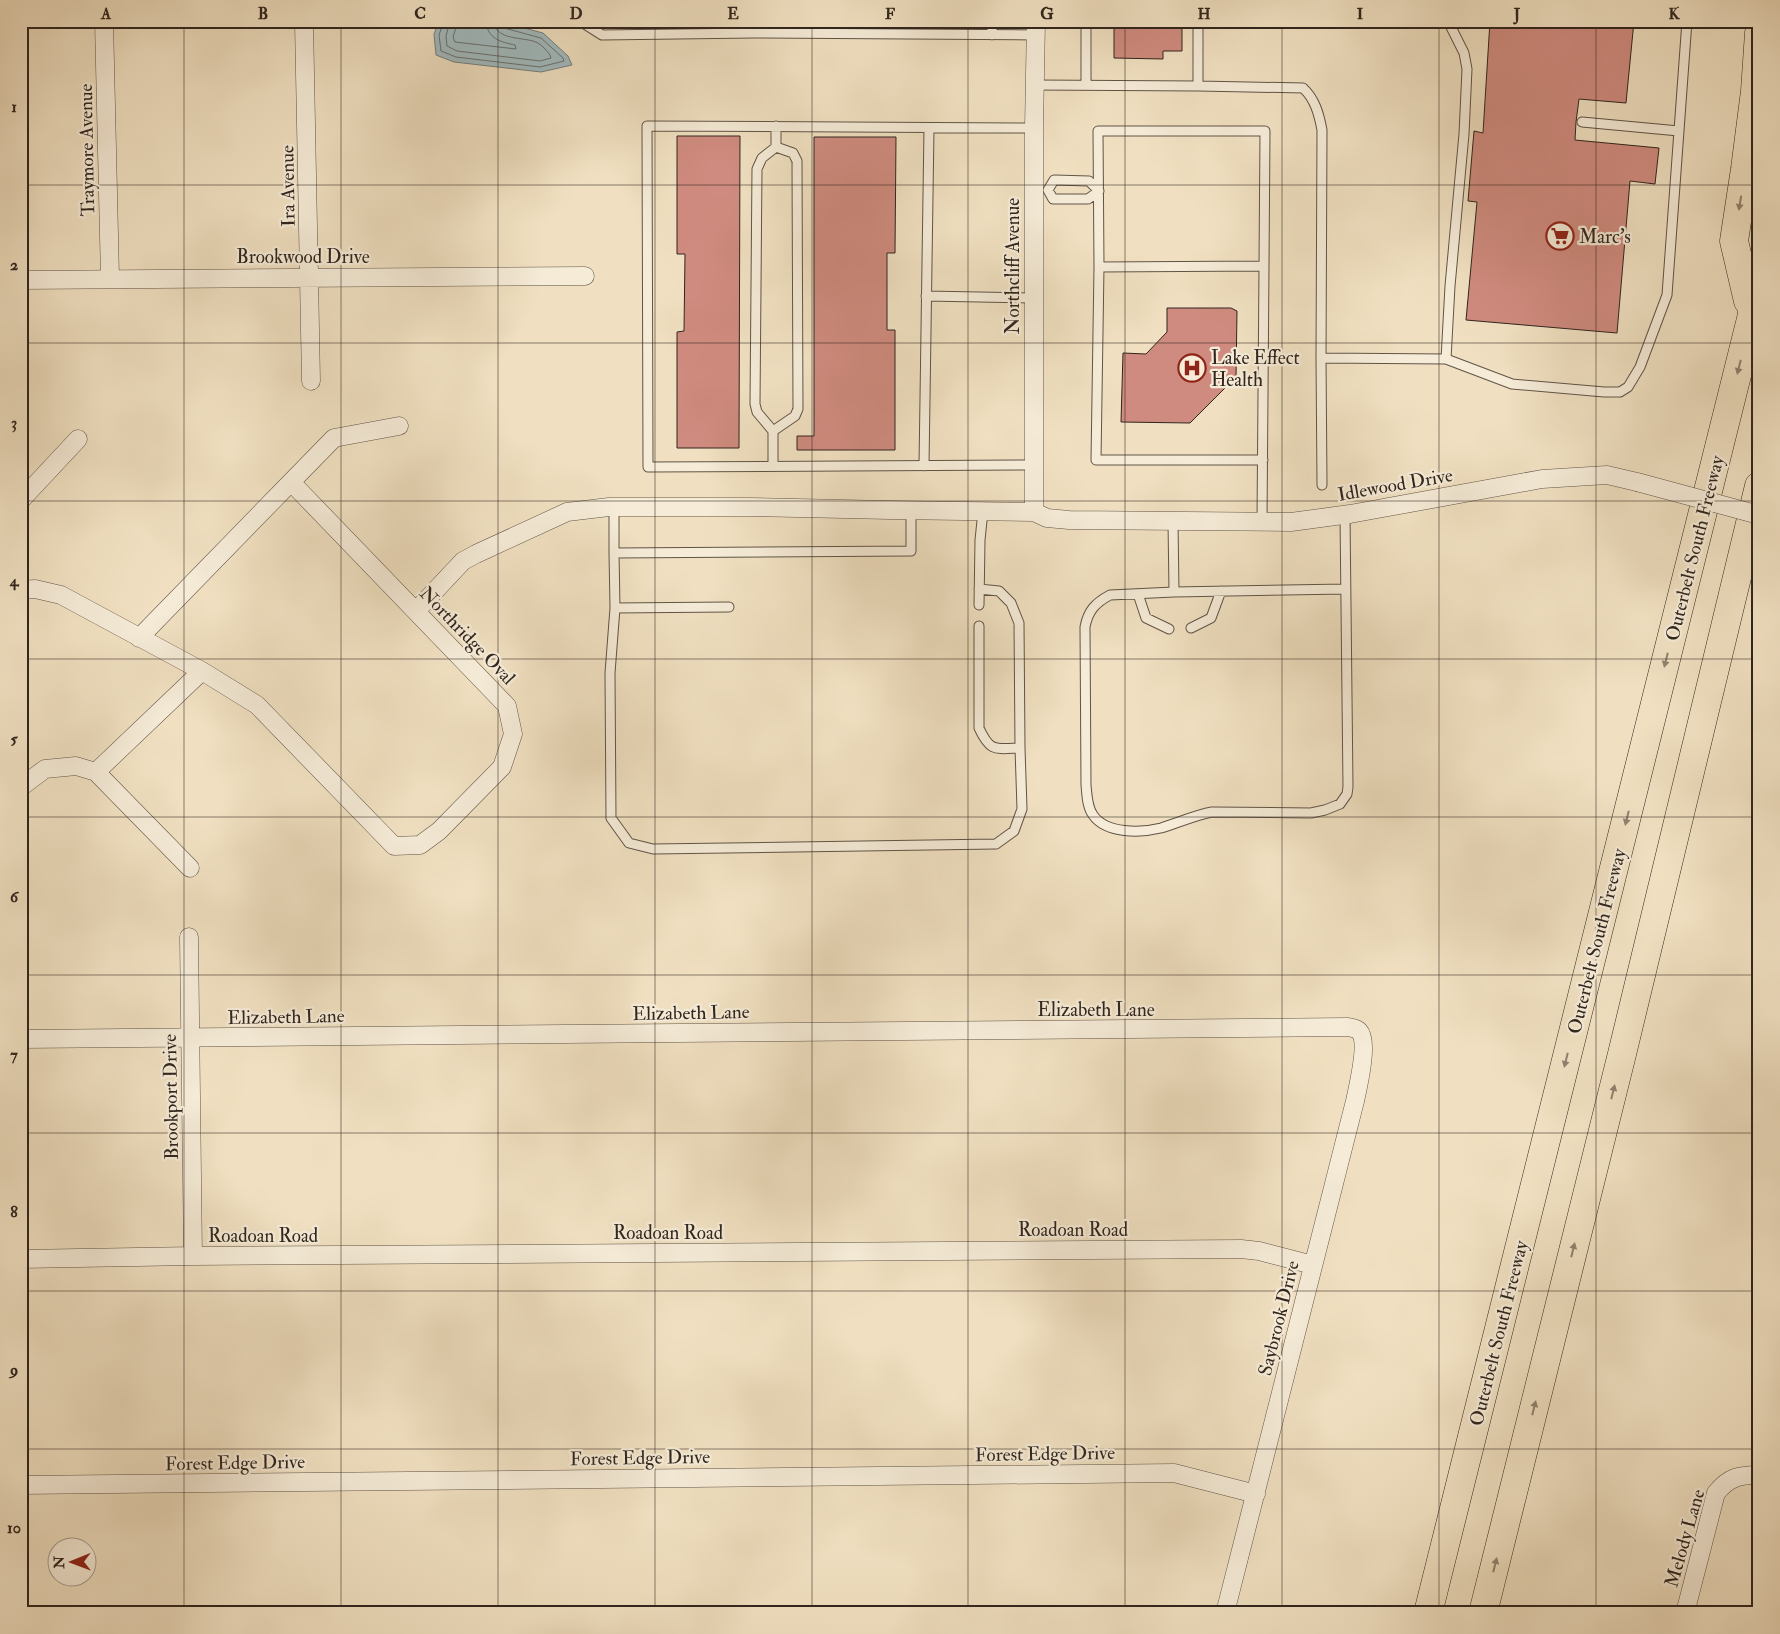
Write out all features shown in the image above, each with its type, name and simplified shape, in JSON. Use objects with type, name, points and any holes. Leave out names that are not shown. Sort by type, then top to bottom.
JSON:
[{"type":"highway","points":[[1751,318],[1734,241],[1746,169],[1759,33]]},
{"type":"highway","name":"Outerbelt South Freeway","points":[[1428,1613],[1751,318],[1759,267]]},
{"type":"highway","points":[[1483,1613],[1627,1035],[1759,486]]},
{"type":"street","name":"Traymore Avenue","points":[[104,21],[110,278]]},
{"type":"street","name":"Ira Avenue","points":[[304,21],[311,381]]},
{"type":"street","name":"Northcliff Avenue","points":[[1034,512],[1034,298],[1041,190],[1034,128],[1036,28]]},
{"type":"street","name":"Brookwood Drive","points":[[21,280],[585,276]]},
{"type":"street","points":[[139,638],[334,438],[399,426]]},
{"type":"street","points":[[21,500],[78,439]]},
{"type":"street","name":"Idlewood Drive","points":[[416,611],[464,561],[476,554],[567,512],[614,507],[749,506],[911,511],[1034,512],[1047,518],[1062,520],[1291,522],[1344,515],[1542,480],[1607,475],[1759,516]]},
{"type":"street","name":"Northridge Oval","points":[[21,590],[35,590],[61,595],[202,671],[257,705],[394,846],[420,845],[439,831],[502,767],[513,734],[507,706],[291,482]]},
{"type":"street","points":[[96,772],[202,671]]},
{"type":"street","points":[[21,787],[45,770],[76,766],[96,772],[190,868]]},
{"type":"street","name":"Brookport Drive","points":[[189,937],[194,1256]]},
{"type":"street","name":"Elizabeth Lane","points":[[21,1039],[1348,1027],[1360,1032]]},
{"type":"street","name":"Saybrook Drive","points":[[1225,1613],[1355,1101],[1363,1049],[1363,1040],[1360,1032]]},
{"type":"street","name":"Roadoan Road","points":[[21,1260],[194,1256],[1241,1249],[1259,1251],[1313,1265]]},
{"type":"street","name":"Forest Edge Drive","points":[[21,1485],[1174,1473],[1256,1494]]},
{"type":"street","name":"Melody Lane","points":[[1685,1613],[1716,1493],[1725,1483],[1739,1476],[1759,1475]]},
{"type":"lane","points":[[580,21],[602,35],[754,33],[992,35],[1036,28]]},
{"type":"lane","points":[[992,21],[992,35]]},
{"type":"lane","points":[[1086,21],[1086,85]]},
{"type":"lane","points":[[1198,21],[1198,86]]},
{"type":"lane","points":[[1446,359],[1450,286],[1464,134],[1467,69],[1464,53],[1448,21]]},
{"type":"lane","points":[[1321,358],[1446,359],[1512,384],[1604,392],[1620,392],[1628,388],[1640,367],[1667,295],[1687,21]]},
{"type":"lane","points":[[1035,85],[1303,88],[1309,94],[1319,113],[1322,132],[1322,485]]},
{"type":"lane","points":[[1582,122],[1679,131]]},
{"type":"lane","points":[[1034,128],[647,126],[648,467],[1034,465]]},
{"type":"lane","points":[[773,466],[773,431],[757,412],[755,385],[757,169],[762,158],[776,146],[776,126]]},
{"type":"lane","points":[[924,466],[929,128]]},
{"type":"lane","points":[[1262,522],[1263,460],[1265,131],[1098,132],[1099,267],[1096,460],[1263,460]]},
{"type":"lane","points":[[773,431],[795,416],[798,409],[797,161],[793,153],[776,146]]},
{"type":"lane","points":[[1054,180],[1057,180],[1089,181],[1099,191],[1088,199],[1053,199],[1041,190],[1054,180]]},
{"type":"lane","points":[[1099,267],[1264,266]]},
{"type":"lane","points":[[926,296],[1034,298]]},
{"type":"lane","points":[[614,507],[615,608],[610,673],[611,818],[629,843],[653,849],[996,844],[1014,831],[1022,809],[1019,623],[1011,603],[999,591],[979,589]]},
{"type":"lane","points":[[614,553],[910,551],[911,511]]},
{"type":"lane","points":[[979,605],[980,540],[983,511]]},
{"type":"lane","points":[[1344,515],[1346,589],[1348,787],[1344,800],[1333,808],[1311,813],[1212,812],[1159,828],[1124,831],[1101,823],[1092,814],[1086,785],[1085,627],[1087,617],[1092,608],[1101,600],[1110,596],[1174,592],[1346,589]]},
{"type":"lane","points":[[1174,522],[1174,592]]},
{"type":"lane","points":[[1191,628],[1211,618],[1221,591]]},
{"type":"lane","points":[[1138,594],[1146,618],[1169,629]]},
{"type":"lane","points":[[615,608],[728,607]]},
{"type":"lane","points":[[979,626],[978,728],[985,743],[997,749],[1020,748]]},
{"type":"water","points":[[439,21],[505,23],[543,33],[568,56],[572,65],[541,72],[454,62],[436,55],[434,34]]},
{"type":"building","points":[[1114,21],[1182,21],[1182,51],[1163,51],[1163,59],[1114,58]]},
{"type":"building","points":[[1490,21],[1634,21],[1626,103],[1579,99],[1575,140],[1659,148],[1655,184],[1630,181],[1617,333],[1466,320],[1477,202],[1468,201],[1474,131],[1483,133]]},
{"type":"building","points":[[677,136],[740,136],[739,448],[677,448],[677,332],[684,331],[685,254],[677,254]]},
{"type":"building","points":[[814,137],[896,137],[895,253],[887,253],[887,330],[895,330],[895,450],[797,450],[797,436],[814,436]]},
{"type":"building","points":[[1167,308],[1231,308],[1237,311],[1236,377],[1190,423],[1121,422],[1123,353],[1146,354],[1167,332]]},
{"type":"place","name":"Marc's","points":[[1560,236]]},
{"type":"place","name":"Lake Effect Health","points":[[1192,368]]}]
